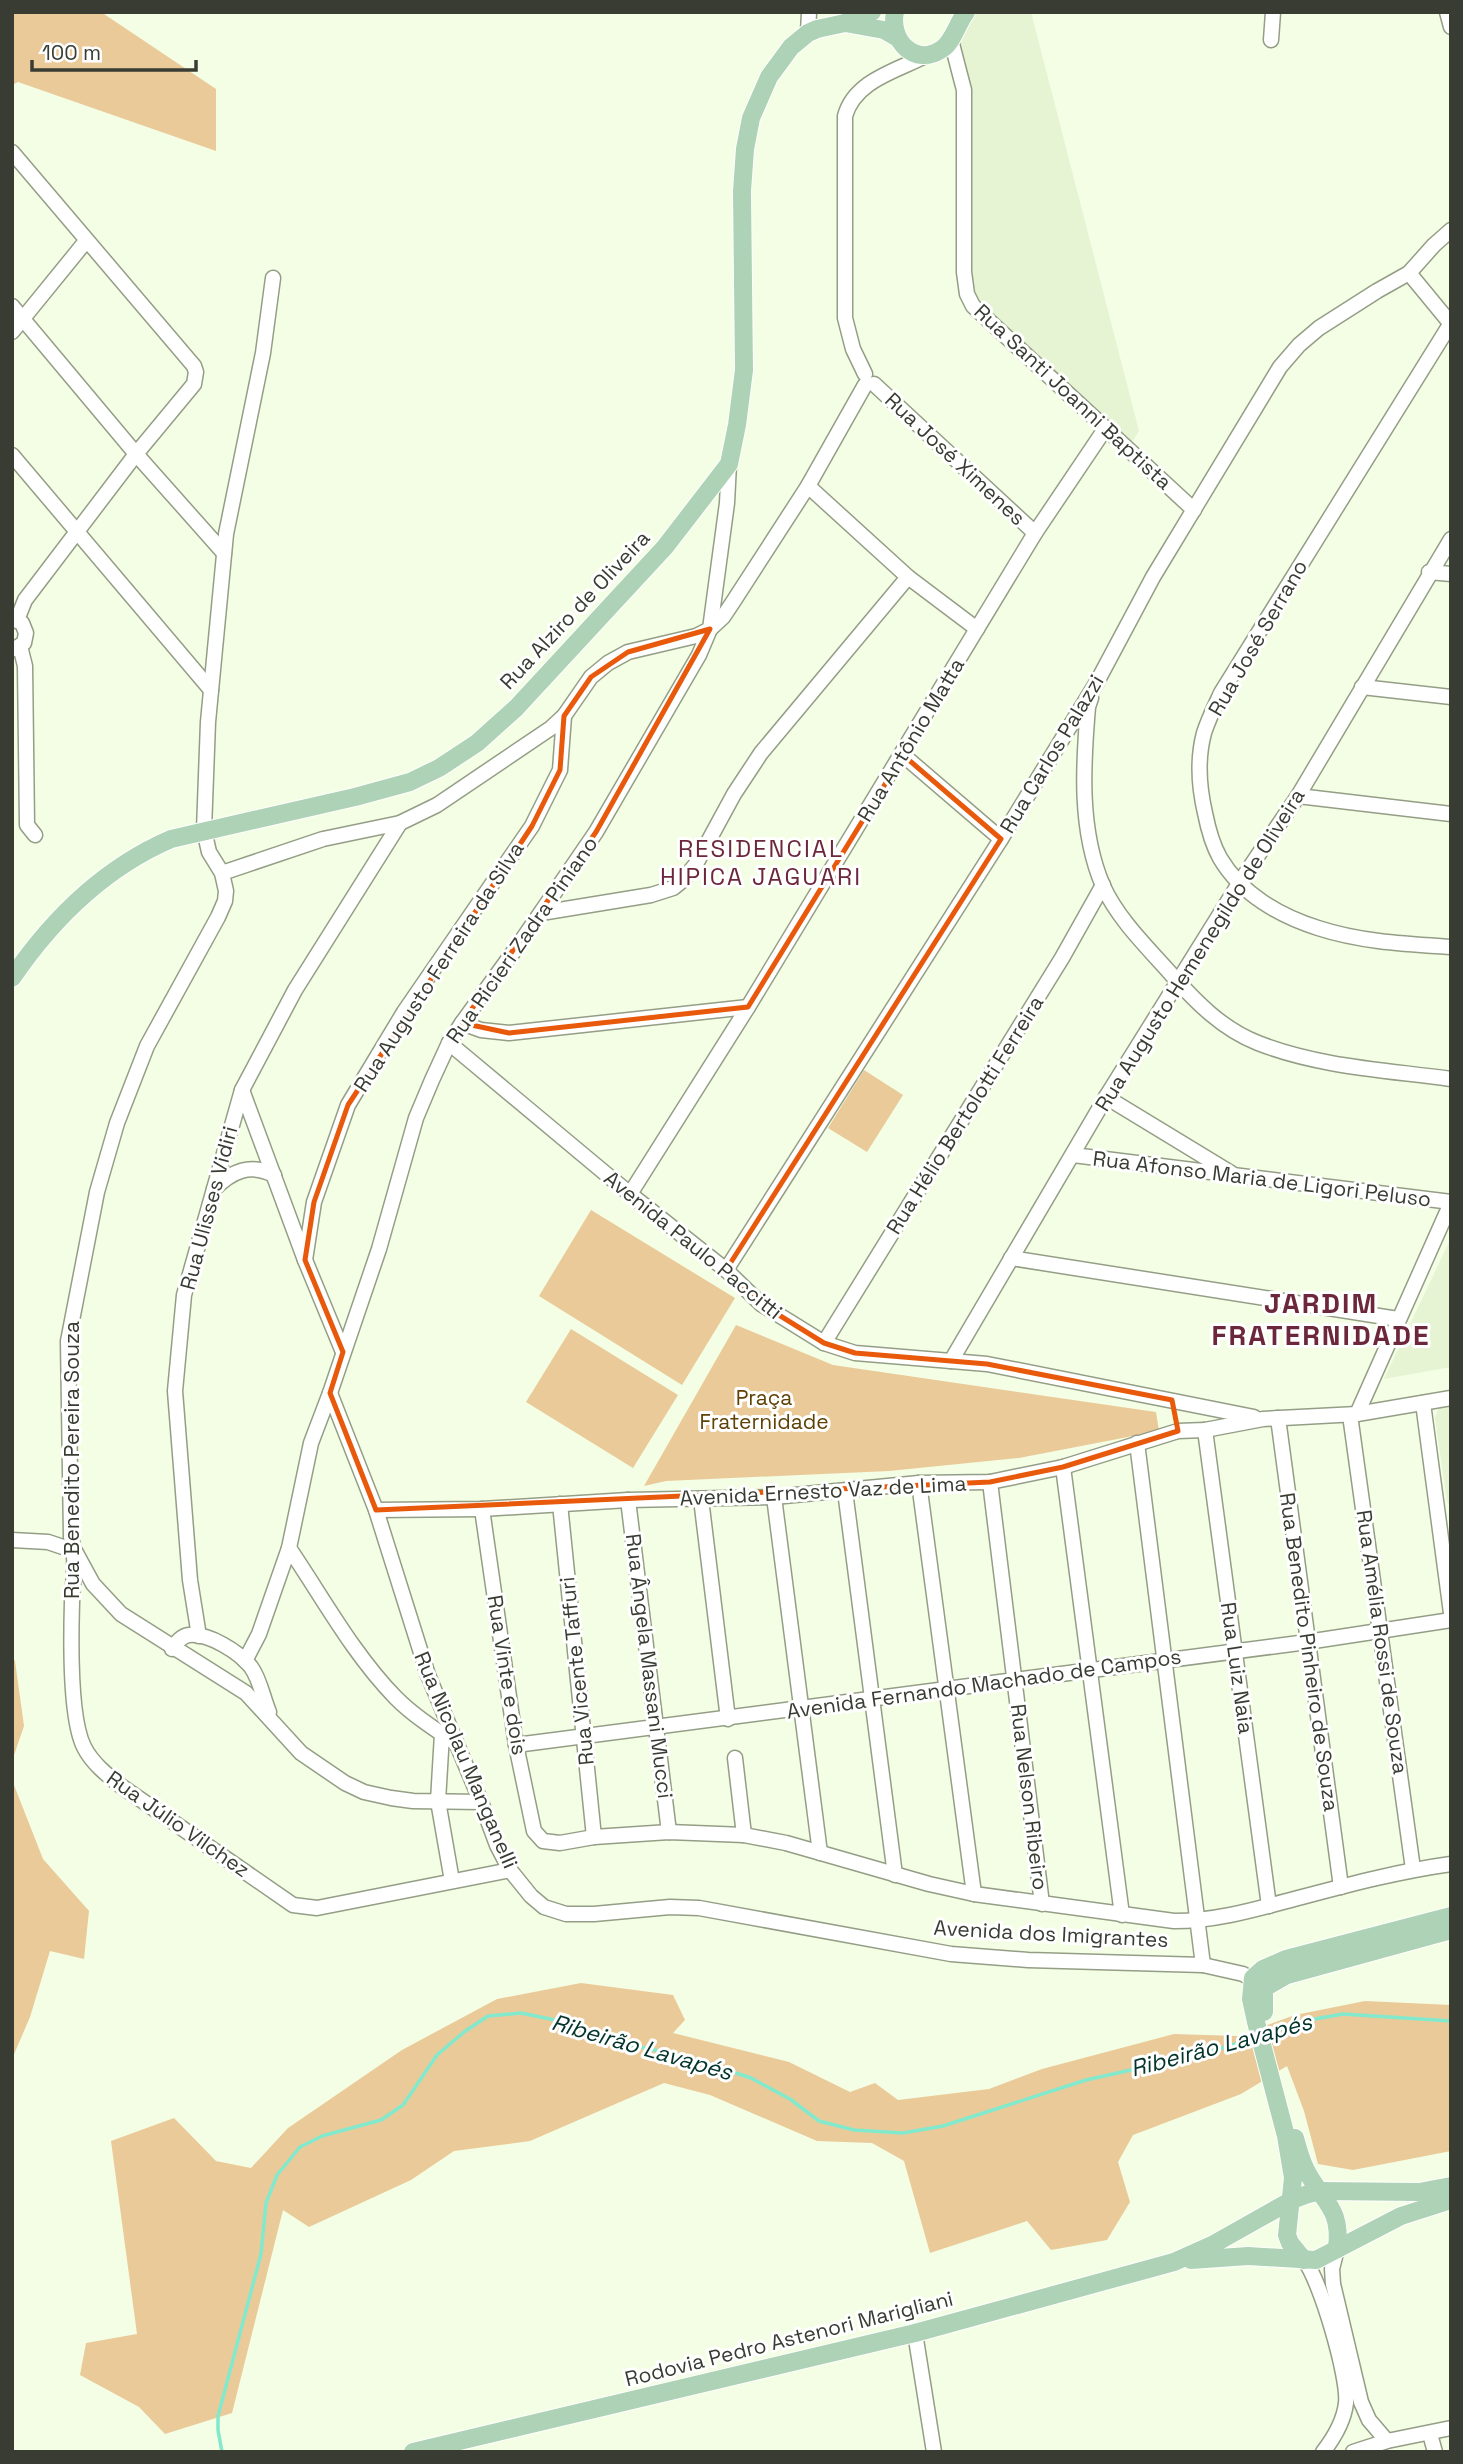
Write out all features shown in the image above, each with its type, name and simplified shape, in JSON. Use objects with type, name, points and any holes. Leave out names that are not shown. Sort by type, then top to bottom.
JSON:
[{"type":"main road","name":"Rua Alziro de Oliveira","points":[[12,978],[53,924],[115,868],[171,839],[410,782],[439,768],[477,743],[516,708],[665,547],[729,464],[737,425],[744,370],[742,191],[745,149],[751,118],[769,77],[791,47],[808,33],[872,12]]},
{"type":"main road","points":[[895,12],[893,25],[899,41]]},
{"type":"main road","name":"Rua Alziro de Oliveira","points":[[845,23],[884,30],[914,53],[930,54]]},
{"type":"main road","points":[[930,54],[944,48],[956,23]]},
{"type":"main road","points":[[1336,2249],[1338,2225],[1335,2213],[1305,2169],[1251,1998],[1274,1962],[1451,1916]]},
{"type":"main road","points":[[1259,1983],[1451,1930]]},
{"type":"main road","points":[[1268,2049],[1293,2178],[1287,2235],[1304,2260]]},
{"type":"main road","name":"Rodovia Pedro Astenori Marigliani","points":[[413,2452],[915,2333],[1174,2262],[1212,2245],[1292,2200],[1320,2191],[1419,2192],[1451,2186]]},
{"type":"main road","name":"Rodovia Pedro Astenori Marigliani","points":[[1174,2262],[1248,2256],[1316,2260],[1401,2216],[1451,2200]]},
{"type":"street","points":[[808,33],[809,12]]},
{"type":"street","points":[[1271,40],[1273,12]]},
{"type":"street","points":[[1447,12],[1451,27]]},
{"type":"street","name":"Rua Santi Joanni Baptista","points":[[956,23],[958,68],[964,90],[963,220],[967,295],[979,313],[1194,510]]},
{"type":"street","points":[[886,75],[898,60],[899,41]]},
{"type":"street","points":[[222,873],[323,839],[400,823],[437,804],[538,739],[564,716],[590,677],[608,663],[628,652],[666,641],[682,640],[710,629],[733,602],[808,486],[868,381],[853,349],[845,318],[845,116],[849,103],[864,86],[930,54],[958,68]]},
{"type":"street","points":[[12,152],[196,370],[194,384],[136,454],[25,600],[15,620],[22,623],[26,633],[24,643],[16,648],[25,666],[27,825],[35,835]]},
{"type":"street","name":"Rua Carlos Palazzi","points":[[726,1270],[1001,839],[1097,682],[1153,577],[1280,367],[1299,345],[1335,318],[1409,273],[1451,230]]},
{"type":"street","points":[[12,332],[86,240]]},
{"type":"street","points":[[1409,273],[1451,323]]},
{"type":"street","name":"Rua Benedito Pereira Souza","points":[[79,1729],[72,1648],[75,1551],[71,1537],[68,1341],[97,1192],[117,1124],[147,1046],[219,917],[225,901],[222,873],[209,852],[204,830],[208,722],[224,553],[263,353],[272,278]]},
{"type":"street","points":[[12,306],[136,454],[224,553]]},
{"type":"street","name":"Rua José Serrano","points":[[1451,323],[1221,694],[1204,734],[1199,768],[1210,837],[1220,859],[1240,882],[1271,909],[1320,929],[1371,940],[1451,947]]},
{"type":"street","name":"Rua José Ximenes","points":[[868,381],[1035,533]]},
{"type":"street","name":"Rua Antônio Matta","points":[[630,1194],[748,1007],[1035,533],[1105,429]]},
{"type":"street","points":[[12,455],[211,690]]},
{"type":"street","name":"Rua Ricieri Zadra Piniano","points":[[245,1661],[259,1634],[289,1548],[311,1443],[379,1249],[416,1118],[449,1043],[596,832],[699,655],[710,629],[727,503],[729,464]]},
{"type":"street","points":[[808,486],[908,577],[977,629]]},
{"type":"street","name":"Rua Augusto Hemenegildo de Oliveira","points":[[951,1361],[1106,1097],[1240,882],[1298,796],[1451,538]]},
{"type":"street","points":[[1429,572],[1451,574]]},
{"type":"street","points":[[541,913],[652,895],[673,888],[683,880],[696,864],[734,794],[761,753],[908,577]]},
{"type":"street","points":[[1097,682],[1088,707],[1083,766],[1092,847],[1103,885],[1119,913],[1179,983],[1217,1021],[1254,1042],[1294,1056],[1451,1079]]},
{"type":"street","points":[[1362,687],[1451,697]]},
{"type":"street","name":"Rua Augusto Ferreira da Silva","points":[[304,1260],[314,1202],[348,1105],[404,1012],[532,826],[560,770],[564,716]]},
{"type":"street","points":[[902,755],[1001,839]]},
{"type":"street","points":[[1298,796],[1451,814]]},
{"type":"street","name":"Rua Ulisses Vidiri","points":[[199,1636],[190,1580],[176,1391],[184,1295],[242,1090],[295,990],[400,823]]},
{"type":"street","name":"Rua Hélio Bertolotti Ferreira","points":[[824,1343],[1062,958],[1103,885]]},
{"type":"street","points":[[462,1023],[481,1030],[509,1032],[748,1007]]},
{"type":"street","name":"Avenida Paulo Paccitti","points":[[449,1043],[726,1270],[761,1304],[824,1343],[855,1353],[987,1364],[1263,1419]]},
{"type":"street","points":[[242,1090],[304,1260],[343,1352]]},
{"type":"street","points":[[1106,1097],[1235,1175]]},
{"type":"street","name":"Rua Afonso Maria de Ligori Peluso","points":[[1073,1155],[1451,1202]]},
{"type":"street","points":[[212,1191],[223,1180],[248,1168],[261,1168],[274,1175]]},
{"type":"street","points":[[1354,1415],[1451,1202]]},
{"type":"street","points":[[1011,1258],[1398,1319]]},
{"type":"street","name":"Rua Nicolau Manganelli","points":[[330,1393],[376,1510],[428,1675],[497,1845],[510,1870],[531,1896],[544,1907],[566,1914],[670,1907],[699,1908],[763,1919]]},
{"type":"street","points":[[1263,1419],[1354,1415],[1451,1398]]},
{"type":"street","points":[[1172,1401],[1178,1430]]},
{"type":"street","points":[[1423,1403],[1446,1533],[1451,1613]]},
{"type":"street","name":"Rua Amélia Rossi de Souza","points":[[1354,1415],[1413,1869]]},
{"type":"street","name":"Rua Benedito Pinheiro de Souza","points":[[1278,1418],[1340,1887]]},
{"type":"street","name":"Avenida Ernesto Vaz de Lima","points":[[376,1510],[482,1509],[628,1500],[774,1497],[919,1483],[989,1482],[1063,1467],[1178,1430],[1205,1430],[1263,1419]]},
{"type":"street","name":"Rua Luiz Naia","points":[[1205,1430],[1269,1906]]},
{"type":"street","points":[[1137,1443],[1203,1965]]},
{"type":"street","points":[[1063,1467],[1122,1915]]},
{"type":"street","name":"Rua Nelson Ribeiro","points":[[989,1482],[1042,1904]]},
{"type":"street","points":[[919,1483],[974,1894]]},
{"type":"street","points":[[845,1491],[895,1875]]},
{"type":"street","points":[[774,1497],[820,1853]]},
{"type":"street","points":[[701,1499],[728,1719]]},
{"type":"street","name":"Rua Ângela Massani Mucci","points":[[628,1500],[669,1832]]},
{"type":"street","name":"Rua Vicente Taffuri","points":[[560,1504],[594,1837]]},
{"type":"street","name":"Rua Vinte e dois","points":[[482,1509],[516,1745],[533,1826],[539,1839],[547,1842],[560,1843],[594,1837]]},
{"type":"street","points":[[12,1541],[48,1542],[75,1551],[93,1584],[121,1615],[246,1693],[301,1753],[345,1783],[365,1792],[391,1798],[481,1802]]},
{"type":"street","points":[[289,1548],[327,1608],[396,1698],[420,1720],[457,1744]]},
{"type":"street","name":"Avenida Fernando Machado de Campos","points":[[516,1745],[1307,1642],[1451,1620]]},
{"type":"street","points":[[172,1648],[188,1635],[199,1636],[212,1640],[245,1661],[255,1674],[273,1720]]},
{"type":"street","points":[[246,1693],[262,1696]]},
{"type":"street","name":"Rua Júlio Vilchez","points":[[79,1729],[83,1746],[121,1786],[293,1905],[317,1908],[452,1881]]},
{"type":"street","points":[[442,1734],[438,1801],[452,1881],[510,1870]]},
{"type":"street","points":[[736,1758],[744,1835]]},
{"type":"street","points":[[594,1837],[669,1832],[744,1835],[974,1894],[1174,1921],[1196,1921],[1269,1906],[1413,1869],[1451,1864]]},
{"type":"street","name":"Avenida dos Imigrantes","points":[[763,1919],[951,1954],[1028,1960],[1203,1965],[1259,1983]]},
{"type":"street","points":[[1336,2249],[1332,2269],[1333,2284],[1355,2379],[1369,2420],[1387,2441]]},
{"type":"street","points":[[1304,2260],[1319,2287],[1346,2404],[1334,2438],[1323,2452]]},
{"type":"street","points":[[915,2333],[933,2452]]},
{"type":"street","points":[[1353,2452],[1387,2441],[1451,2428]]},
{"type":"street","points":[[1430,2434],[1435,2452]]},
{"type":"highlighted area","points":[[710,629],[596,832],[462,1023],[509,1033],[748,1007],[903,755],[1001,839],[726,1270],[761,1304],[824,1343],[855,1353],[987,1364],[1172,1400],[1178,1431],[1063,1467],[990,1482],[376,1510],[330,1393],[343,1352],[305,1260],[314,1202],[348,1105],[532,826],[560,770],[564,716],[591,677],[628,652]]},
{"type":"shaded area","points":[[969,12],[1031,12],[1139,431],[1130,445],[984,311],[975,297],[971,283],[965,85],[956,54],[965,16]]},
{"type":"shaded area","points":[[1451,1238],[1451,1367],[1384,1379]]},
{"type":"shaded area","points":[[1451,1404],[1451,1506],[1447,1502],[1435,1418],[1438,1409]]},
{"type":"green space","points":[[12,12],[101,12],[216,89],[216,151],[18,82],[12,85]]},
{"type":"green space","points":[[864,1070],[903,1095],[867,1152],[828,1128]]},
{"type":"green space","points":[[591,1210],[735,1298],[682,1385],[539,1296]]},
{"type":"green space","name":"Praça Fraternidade","points":[[736,1325],[833,1365],[1156,1412],[1159,1431],[1019,1458],[889,1471],[666,1481],[644,1486]]},
{"type":"green space","points":[[571,1329],[678,1395],[633,1468],[526,1402]]},
{"type":"green space","points":[[12,1657],[15,1661],[24,1726],[12,1761]]},
{"type":"green space","points":[[12,1780],[43,1859],[89,1911],[84,1959],[50,1951],[30,2017],[12,2059]]},
{"type":"green space","points":[[581,1983],[673,1995],[685,2020],[673,2033],[789,2062],[850,2092],[875,2083],[898,2100],[989,2089],[1042,2069],[1174,2034],[1237,2036],[1295,2015],[1365,2001],[1451,2005],[1451,2151],[1353,2170],[1318,2164],[1304,2111],[1287,2066],[1241,2094],[1133,2135],[1118,2162],[1130,2202],[1107,2240],[1051,2250],[1027,2221],[930,2253],[904,2161],[872,2143],[817,2141],[710,2095],[664,2083],[530,2141],[454,2151],[411,2180],[309,2227],[283,2210],[232,2413],[165,2434],[139,2407],[80,2375],[86,2343],[137,2334],[111,2141],[174,2118],[216,2161],[251,2168],[288,2128],[402,2050],[497,1999]]},
{"type":"waterway","name":"Ribeirão Lavapés","points":[[222,2452],[218,2416],[261,2254],[266,2203],[277,2175],[300,2147],[322,2136],[381,2120],[403,2105],[437,2055],[488,2016],[521,2013],[555,2020],[611,2041],[688,2057],[751,2078],[790,2099],[819,2121],[854,2130],[903,2133],[943,2126],[1086,2080],[1198,2055],[1253,2039]]},
{"type":"waterway","name":"Ribeirão Lavapés","points":[[1264,2035],[1309,2020],[1343,2014],[1451,2021]]},
{"type":"district","name":"RESIDENCIAL HIPICA JAGUARI","points":[[761,863]]},
{"type":"district","name":"JARDIM FRATERNIDADE","points":[[1321,1319]]}]
